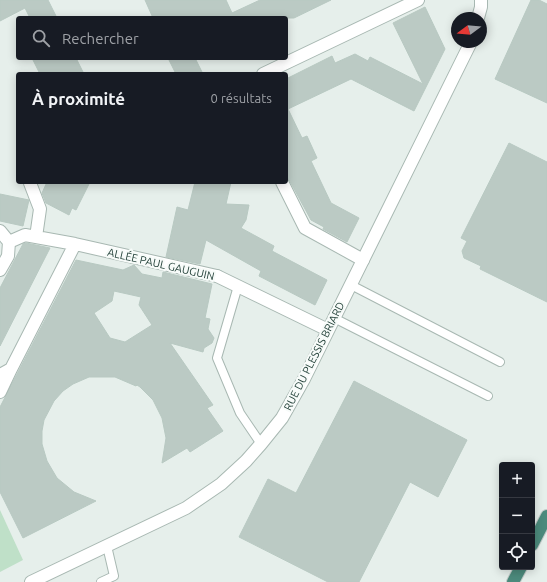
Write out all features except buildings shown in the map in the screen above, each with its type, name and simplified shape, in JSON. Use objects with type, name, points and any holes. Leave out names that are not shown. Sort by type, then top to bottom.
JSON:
[{"type":"highway","points":[[535,539],[547,516]]},
{"type":"highway","points":[[513,582],[519,570]]},
{"type":"street","points":[[267,72],[418,0]]},
{"type":"street","points":[[480,12],[481,0]]},
{"type":"street","name":"RUE DU PLESSIS BRIARD","points":[[31,582],[186,508],[220,484],[246,461],[261,444],[282,418],[304,379],[468,48]]},
{"type":"street","points":[[30,184],[40,209],[36,237]]},
{"type":"street","points":[[283,184],[305,228],[363,260]]},
{"type":"street","points":[[0,231],[10,242],[8,256],[0,270]]},
{"type":"street","name":"ALLÉE PAUL GAUGUIN","points":[[10,242],[25,235],[75,244],[217,276],[328,330]]},
{"type":"street","points":[[0,392],[75,244]]},
{"type":"street","points":[[0,375],[11,370]]},
{"type":"lane","points":[[351,285],[500,362]]},
{"type":"lane","points":[[238,286],[217,358],[240,413],[261,444]]},
{"type":"lane","points":[[334,318],[488,396]]},
{"type":"lane","points":[[101,582],[114,579],[107,546]]},
{"type":"green space","points":[[0,510],[23,560],[0,572]]}]
